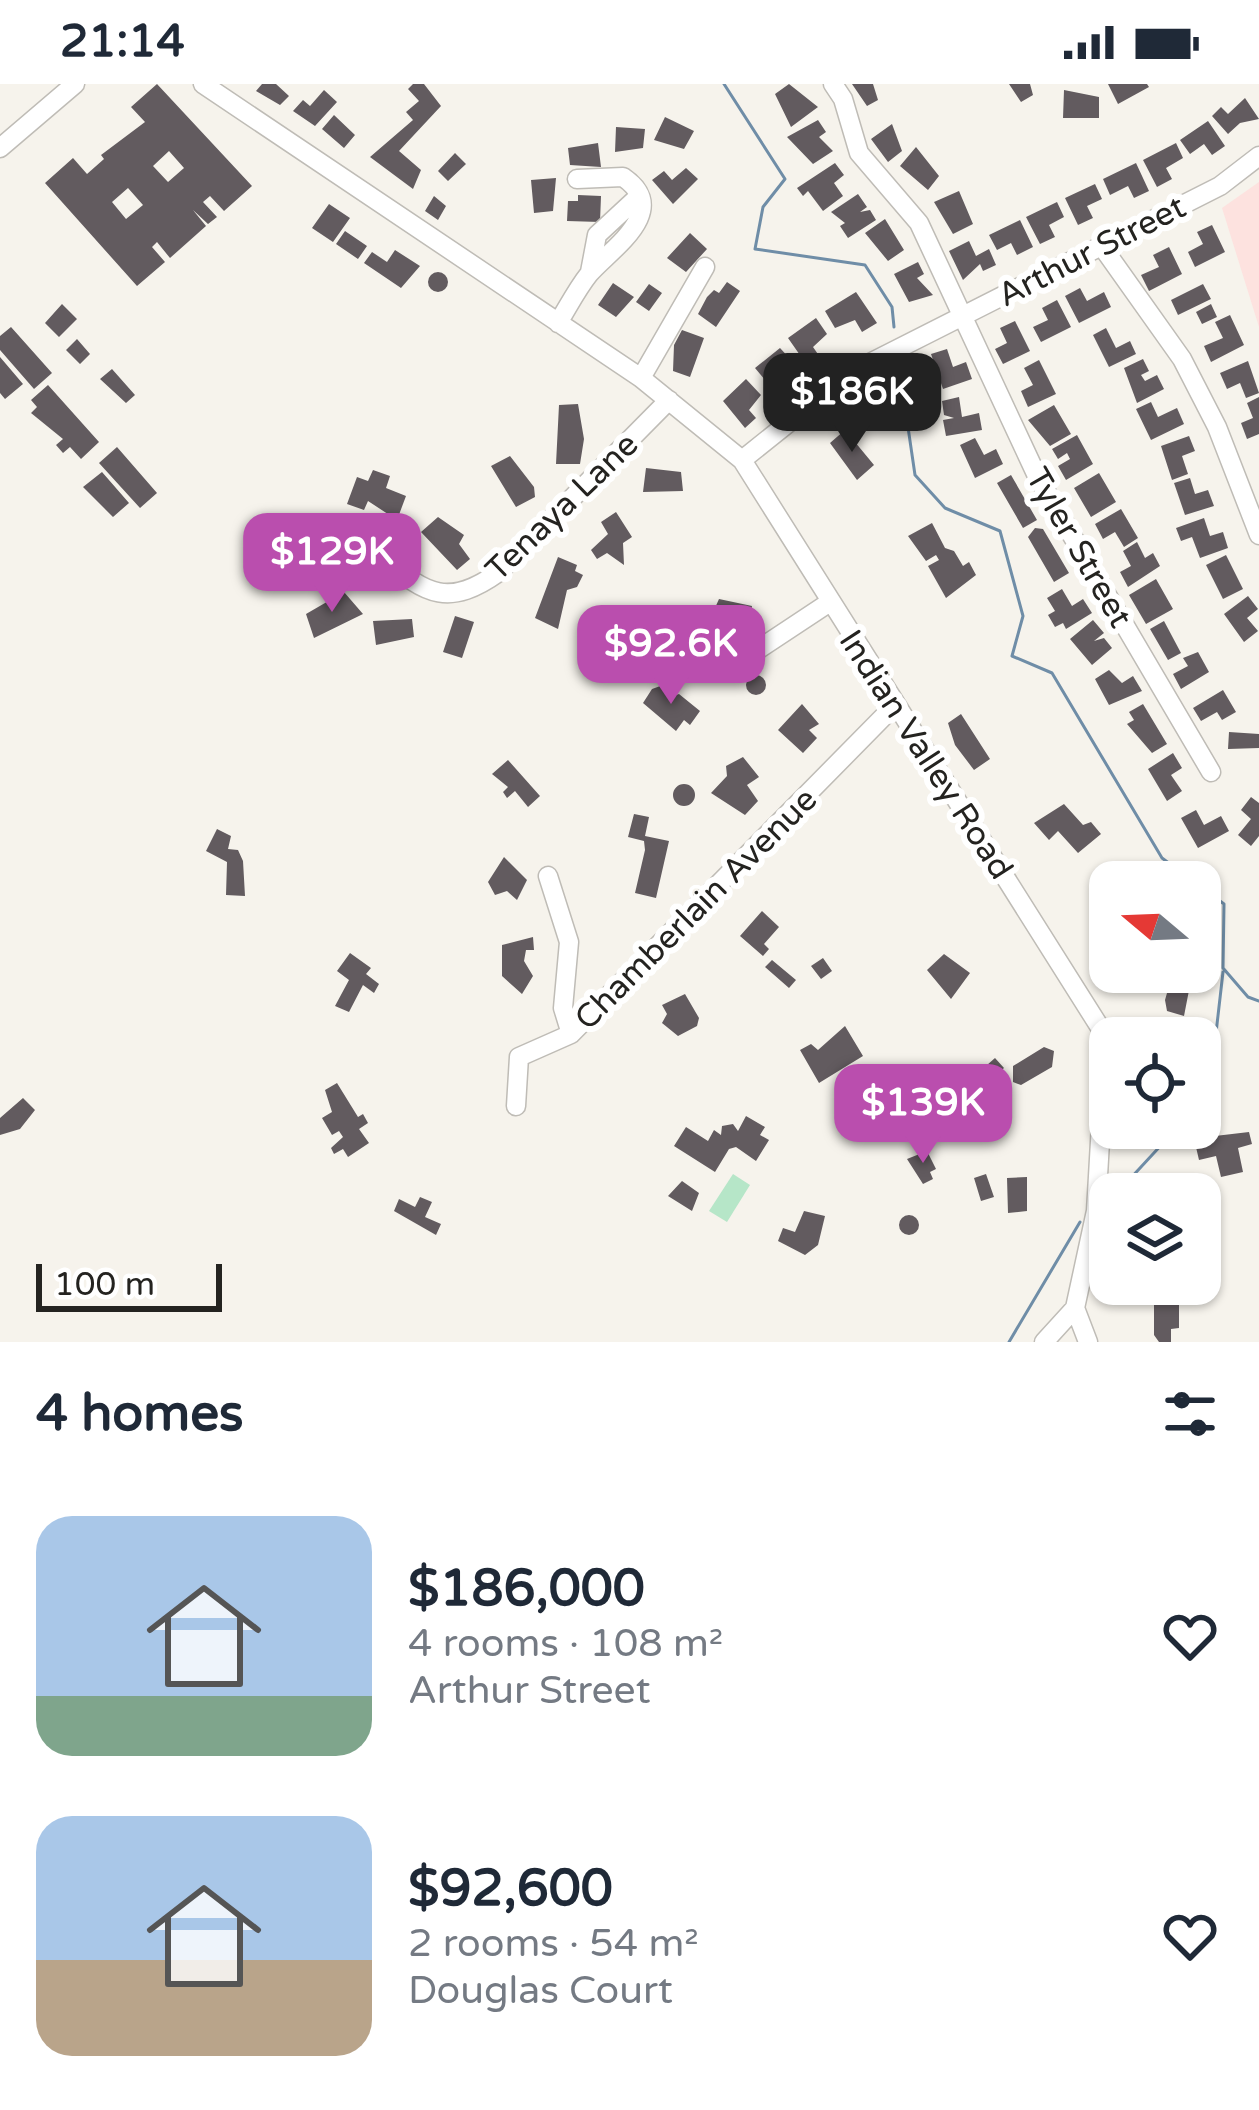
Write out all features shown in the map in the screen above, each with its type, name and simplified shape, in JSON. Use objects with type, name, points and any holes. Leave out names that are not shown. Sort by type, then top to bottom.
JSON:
[{"type":"street","points":[[0,148],[75,84]]},
{"type":"street","name":"Indian Valley Road","points":[[203,84],[640,378],[742,460],[1106,1037],[1096,1211],[1076,1308]]},
{"type":"street","name":"Tyler Street","points":[[833,84],[868,170],[919,223],[1037,476],[1211,772]]},
{"type":"street","name":"Arthur Street","points":[[742,460],[852,372],[1220,186],[1259,156]]},
{"type":"street","points":[[559,323],[590,272],[597,235],[638,197],[623,177],[577,179]]},
{"type":"street","points":[[1101,245],[1182,359],[1217,427],[1259,536]]},
{"type":"street","points":[[640,378],[704,267]]},
{"type":"street","name":"Tenaya Lane","points":[[384,558],[416,586],[445,595],[472,591],[499,572],[669,400]]},
{"type":"street","points":[[709,667],[756,651],[830,602]]},
{"type":"street","name":"Chamberlain Avenue","points":[[516,1106],[519,1057],[571,1034],[894,706]]},
{"type":"street","points":[[548,875],[569,942],[563,1008],[571,1034]]},
{"type":"street","points":[[1044,1342],[1076,1308],[1088,1342]]},
{"type":"shaded area","points":[[1259,182],[1259,327],[1222,208]]},
{"type":"green space","points":[[733,1174],[750,1185],[727,1222],[709,1211]]},
{"type":"building","points":[[157,84],[252,186],[224,211],[210,196],[203,202],[217,217],[208,224],[193,210],[206,226],[170,258],[157,242],[152,247],[165,262],[137,286],[45,183],[73,158],[87,174],[104,159],[101,155],[145,122],[131,107]],"holes":[[[169,151],[184,168],[168,182],[153,166]],[[128,188],[143,205],[126,219],[112,202]]]},
{"type":"building","points":[[262,84],[276,84],[289,96],[280,105],[256,91]]},
{"type":"building","points":[[424,84],[441,106],[399,151],[421,170],[413,189],[370,157],[413,120],[406,112],[419,101],[408,89]]},
{"type":"building","points":[[789,84],[818,107],[791,127],[775,94]]},
{"type":"building","points":[[852,84],[873,84],[878,100],[867,106]]},
{"type":"building","points":[[1009,84],[1030,84],[1033,95],[1021,102]]},
{"type":"building","points":[[1108,84],[1147,84],[1149,87],[1118,104]]},
{"type":"building","points":[[324,90],[337,102],[315,126],[293,111],[303,100],[310,106]]},
{"type":"building","points":[[1064,90],[1099,97],[1099,118],[1063,118]]},
{"type":"building","points":[[1245,98],[1259,119],[1240,123],[1228,134],[1212,116],[1221,107],[1228,114]]},
{"type":"building","points":[[334,115],[355,135],[344,148],[322,129]]},
{"type":"building","points":[[665,117],[694,131],[684,149],[654,140]]},
{"type":"building","points":[[818,120],[826,132],[819,137],[833,151],[813,164],[787,137]]},
{"type":"building","points":[[1208,121],[1225,146],[1212,155],[1204,144],[1190,154],[1180,140]]},
{"type":"building","points":[[892,124],[902,151],[888,162],[871,139]]},
{"type":"building","points":[[616,127],[645,129],[643,148],[615,152]]},
{"type":"building","points":[[598,143],[601,167],[570,165],[568,148]]},
{"type":"building","points":[[1176,143],[1183,158],[1166,168],[1172,179],[1157,187],[1143,160]]},
{"type":"building","points":[[916,147],[939,176],[928,190],[900,166]]},
{"type":"building","points":[[455,153],[466,164],[448,181],[438,171]]},
{"type":"building","points":[[835,163],[844,175],[834,183],[843,196],[823,211],[808,191],[803,196],[797,188]]},
{"type":"building","points":[[1136,163],[1149,191],[1134,198],[1128,186],[1110,195],[1103,179]]},
{"type":"building","points":[[686,168],[698,179],[673,204],[652,180],[664,171],[672,180]]},
{"type":"building","points":[[556,178],[553,211],[534,213],[531,180]]},
{"type":"building","points":[[1095,184],[1102,199],[1087,206],[1093,218],[1078,225],[1065,198]]},
{"type":"building","points":[[959,191],[973,224],[953,234],[934,202]]},
{"type":"building","points":[[858,194],[867,207],[860,212],[870,210],[876,220],[848,238],[840,226],[845,223],[831,212]]},
{"type":"building","points":[[578,195],[601,196],[600,222],[567,221],[568,201],[578,201]]},
{"type":"building","points":[[434,196],[446,206],[438,220],[425,211]]},
{"type":"building","points":[[1057,202],[1064,217],[1049,225],[1055,237],[1040,244],[1026,217]]},
{"type":"building","points":[[329,204],[350,218],[333,242],[312,228]]},
{"type":"building","points":[[885,219],[904,250],[888,261],[865,233]]},
{"type":"building","points":[[1020,220],[1033,247],[1017,255],[1011,243],[997,250],[989,235]]},
{"type":"building","points":[[1212,225],[1225,252],[1195,267],[1188,252],[1203,244],[1197,232]]},
{"type":"building","points":[[345,231],[367,246],[358,259],[336,244]]},
{"type":"building","points":[[690,233],[707,249],[686,272],[667,258]]},
{"type":"building","points":[[969,241],[976,256],[989,249],[996,265],[983,271],[980,264],[963,280],[949,251]]},
{"type":"building","points":[[1169,247],[1182,274],[1149,291],[1141,275],[1159,267],[1153,255]]},
{"type":"building","points":[[395,250],[420,266],[401,288],[364,263],[372,252],[387,262]]},
{"type":"building","points":[[918,262],[924,274],[917,278],[933,295],[909,302],[894,274]]},
{"type":"building","points":[[438,272],[448,282],[438,292],[428,282]]},
{"type":"building","points":[[727,282],[740,291],[716,327],[698,314],[707,297],[714,290],[719,293]]},
{"type":"building","points":[[613,283],[634,297],[616,317],[598,305]]},
{"type":"building","points":[[649,284],[662,293],[649,311],[636,302]]},
{"type":"building","points":[[1203,284],[1211,299],[1178,315],[1171,300]]},
{"type":"building","points":[[1080,288],[1087,301],[1104,292],[1111,307],[1079,323],[1065,296]]},
{"type":"building","points":[[856,292],[877,323],[862,332],[855,320],[835,328],[825,311]]},
{"type":"building","points":[[1057,300],[1071,327],[1041,342],[1033,327],[1048,320],[1042,308]]},
{"type":"building","points":[[62,304],[77,319],[59,337],[45,323]]},
{"type":"building","points":[[1211,304],[1217,317],[1202,324],[1196,312]]},
{"type":"building","points":[[1230,315],[1244,345],[1211,362],[1204,346],[1223,338],[1215,322]]},
{"type":"building","points":[[816,318],[827,334],[813,347],[822,360],[809,368],[788,338]]},
{"type":"building","points":[[1015,321],[1030,351],[1003,364],[995,349],[1007,343],[1000,328]]},
{"type":"building","points":[[11,327],[52,373],[34,389],[0,350],[0,336]]},
{"type":"building","points":[[1106,328],[1116,348],[1130,341],[1136,354],[1109,367],[1093,335]]},
{"type":"building","points":[[682,330],[704,338],[690,377],[673,371],[674,345]]},
{"type":"building","points":[[77,339],[90,354],[80,364],[66,350]]},
{"type":"building","points":[[780,348],[806,376],[794,386],[787,378],[771,387],[755,368]]},
{"type":"building","points":[[947,349],[953,367],[966,362],[972,379],[943,389],[931,354]]},
{"type":"building","points":[[0,357],[23,384],[5,399],[0,393]]},
{"type":"building","points":[[1143,359],[1149,371],[1141,375],[1145,381],[1157,375],[1164,389],[1137,403],[1124,368]]},
{"type":"building","points":[[1039,360],[1056,394],[1028,407],[1021,391],[1033,385],[1024,368]]},
{"type":"building","points":[[1248,361],[1259,393],[1246,398],[1240,383],[1227,389],[1220,373]]},
{"type":"building","points":[[112,369],[135,395],[126,403],[100,379]]},
{"type":"building","points":[[746,379],[761,395],[749,410],[756,418],[745,428],[723,401]]},
{"type":"building","points":[[48,385],[99,442],[81,459],[70,447],[63,453],[56,445],[63,439],[31,413],[37,407],[31,400]]},
{"type":"building","points":[[959,397],[962,417],[979,413],[982,430],[946,436],[943,420],[954,418],[944,415],[942,401]]},
{"type":"building","points":[[1259,397],[1259,434],[1247,439],[1241,423],[1253,418],[1247,403]]},
{"type":"building","points":[[1151,402],[1158,417],[1177,408],[1184,424],[1151,440],[1136,409]]},
{"type":"building","points":[[578,404],[584,439],[580,464],[556,464],[559,405]]},
{"type":"building","points":[[1054,405],[1071,434],[1050,446],[1028,420]]},
{"type":"building","points":[[845,430],[874,465],[857,480],[830,443]]},
{"type":"building","points":[[1077,435],[1093,464],[1066,480],[1058,466],[1070,459],[1067,453],[1058,459],[1052,449]]},
{"type":"building","points":[[1189,436],[1195,451],[1182,456],[1188,474],[1172,480],[1161,446]]},
{"type":"building","points":[[975,438],[984,455],[996,449],[1003,464],[975,478],[960,445]]},
{"type":"building","points":[[117,447],[157,493],[140,508],[99,463]]},
{"type":"building","points":[[510,456],[534,487],[535,497],[516,507],[491,466]]},
{"type":"building","points":[[646,468],[681,472],[683,491],[643,492]]},
{"type":"building","points":[[373,470],[390,476],[386,488],[406,496],[397,520],[368,501],[364,510],[347,504],[357,477],[368,481]]},
{"type":"building","points":[[102,472],[129,503],[113,517],[83,487]]},
{"type":"building","points":[[1099,473],[1116,502],[1091,517],[1074,488]]},
{"type":"building","points":[[1011,475],[1037,520],[1023,528],[997,483]]},
{"type":"building","points":[[1190,478],[1195,494],[1208,490],[1214,506],[1185,515],[1174,483]]},
{"type":"building","points":[[1121,509],[1138,538],[1124,547],[1115,532],[1103,539],[1095,524]]},
{"type":"building","points":[[616,512],[632,537],[623,543],[624,565],[607,553],[597,559],[591,550],[608,534],[601,522]]},
{"type":"building","points":[[438,517],[464,535],[459,544],[470,559],[457,570],[421,532]]},
{"type":"building","points":[[1204,518],[1210,536],[1223,532],[1228,548],[1200,558],[1192,537],[1181,541],[1176,528]]},
{"type":"building","points":[[932,523],[945,548],[954,551],[963,566],[969,562],[976,575],[946,598],[928,566],[939,560],[936,555],[926,561],[908,536]]},
{"type":"building","points":[[1035,528],[1043,529],[1069,573],[1054,582],[1028,537]]},
{"type":"building","points":[[1137,542],[1145,558],[1153,553],[1160,566],[1128,587],[1120,572],[1131,566],[1123,551]]},
{"type":"building","points":[[1226,555],[1243,589],[1223,599],[1206,565]]},
{"type":"building","points":[[558,557],[577,565],[575,571],[583,575],[577,587],[567,590],[558,629],[535,618]]},
{"type":"building","points":[[1156,579],[1173,609],[1146,624],[1129,595]]},
{"type":"building","points":[[1062,589],[1072,606],[1083,599],[1092,613],[1066,629],[1063,623],[1055,627],[1048,615],[1055,611],[1047,598]]},
{"type":"building","points":[[344,592],[363,614],[314,638],[306,614]]},
{"type":"building","points":[[1248,596],[1258,609],[1247,618],[1258,631],[1244,642],[1224,614]]},
{"type":"building","points":[[719,599],[752,606],[748,627],[729,619],[726,632],[706,628]]},
{"type":"building","points":[[455,616],[474,622],[462,658],[443,652]]},
{"type":"building","points":[[412,619],[414,637],[376,645],[373,621]]},
{"type":"building","points":[[1093,620],[1104,633],[1094,641],[1104,638],[1112,648],[1092,665],[1070,639]]},
{"type":"building","points":[[1164,621],[1181,653],[1168,660],[1150,629]]},
{"type":"building","points":[[623,629],[638,632],[631,664],[639,666],[636,678],[599,669],[610,635],[621,638]]},
{"type":"building","points":[[1198,652],[1209,672],[1181,689],[1173,674],[1188,666],[1183,658]]},
{"type":"building","points":[[1109,670],[1122,683],[1133,676],[1142,691],[1109,705],[1095,679]]},
{"type":"building","points":[[756,675],[766,685],[756,695],[746,685]]},
{"type":"building","points":[[666,684],[673,696],[679,694],[700,711],[690,725],[684,720],[676,731],[643,703],[652,689]]},
{"type":"building","points":[[1223,690],[1236,712],[1222,720],[1217,712],[1201,721],[1193,708]]},
{"type":"building","points":[[802,704],[819,724],[809,730],[817,738],[803,753],[778,730]]},
{"type":"building","points":[[1143,704],[1167,744],[1152,753],[1127,724],[1134,720],[1129,712]]},
{"type":"building","points":[[961,714],[990,759],[974,770],[955,745],[948,723]]},
{"type":"building","points":[[1229,732],[1259,734],[1259,748],[1228,749]]},
{"type":"building","points":[[1173,753],[1182,768],[1171,775],[1182,791],[1167,801],[1148,769]]},
{"type":"building","points":[[743,757],[759,777],[747,785],[758,801],[745,815],[711,793],[727,776],[726,766]]},
{"type":"building","points":[[508,760],[540,796],[528,807],[515,791],[507,798],[503,792],[508,787],[492,774]]},
{"type":"building","points":[[684,784],[695,795],[684,806],[673,795]]},
{"type":"building","points":[[1251,797],[1259,803],[1259,836],[1251,846],[1238,835],[1251,819],[1241,810]]},
{"type":"building","points":[[1064,804],[1083,825],[1091,822],[1101,834],[1078,853],[1058,831],[1049,840],[1034,823]]},
{"type":"building","points":[[1196,810],[1204,825],[1221,816],[1229,831],[1198,848],[1181,818]]},
{"type":"building","points":[[634,814],[649,817],[645,836],[669,841],[656,898],[635,893],[645,850],[644,841],[628,837]]},
{"type":"building","points":[[217,829],[231,836],[228,849],[238,850],[243,861],[245,896],[226,895],[227,862],[206,851]]},
{"type":"building","points":[[504,857],[527,880],[517,900],[507,891],[495,895],[488,882]]},
{"type":"building","points":[[762,911],[779,927],[764,944],[769,949],[763,956],[740,936]]},
{"type":"building","points":[[533,937],[534,950],[526,950],[524,961],[533,976],[522,994],[502,976],[502,945]]},
{"type":"building","points":[[350,953],[371,968],[366,974],[379,984],[374,993],[363,985],[349,1012],[335,1006],[349,980],[337,971]]},
{"type":"building","points":[[944,954],[970,973],[951,999],[927,970]]},
{"type":"building","points":[[823,958],[832,971],[821,979],[811,966]]},
{"type":"building","points":[[772,960],[796,980],[789,988],[765,967]]},
{"type":"building","points":[[1167,993],[1188,993],[1184,1016],[1167,1011]]},
{"type":"building","points":[[685,994],[699,1018],[697,1026],[678,1036],[662,1023],[667,1014],[662,1005]]},
{"type":"building","points":[[845,1026],[863,1056],[819,1083],[800,1050],[811,1044],[818,1050]]},
{"type":"building","points":[[1044,1047],[1054,1051],[1052,1067],[1021,1085],[1013,1082],[1013,1066]]},
{"type":"building","points":[[995,1058],[1004,1068],[987,1083],[978,1073]]},
{"type":"building","points":[[337,1083],[358,1117],[363,1114],[368,1123],[359,1129],[369,1143],[348,1157],[343,1149],[334,1154],[331,1148],[343,1137],[339,1131],[332,1135],[322,1118],[332,1112],[325,1090]]},
{"type":"building","points":[[23,1098],[35,1110],[20,1129],[0,1135],[0,1118]]},
{"type":"building","points":[[746,1116],[765,1127],[760,1135],[769,1140],[756,1161],[736,1147],[729,1149],[715,1172],[674,1146],[686,1127],[708,1141],[714,1130],[721,1135],[722,1126],[733,1124],[738,1131]]},
{"type":"building","points":[[1249,1132],[1252,1144],[1238,1148],[1243,1172],[1221,1177],[1216,1156],[1199,1160],[1196,1149],[1221,1149],[1221,1135]]},
{"type":"building","points":[[927,1151],[936,1169],[930,1172],[933,1179],[923,1184],[907,1159]]},
{"type":"building","points":[[986,1174],[994,1197],[981,1201],[974,1178]]},
{"type":"building","points":[[1027,1177],[1027,1211],[1008,1213],[1007,1178]]},
{"type":"building","points":[[682,1181],[699,1193],[692,1211],[668,1196]]},
{"type":"building","points":[[420,1197],[432,1202],[425,1217],[441,1224],[436,1235],[394,1211],[399,1199],[415,1207]]},
{"type":"building","points":[[804,1211],[825,1216],[818,1245],[805,1255],[778,1241],[783,1228],[795,1232]]},
{"type":"building","points":[[909,1215],[919,1225],[909,1235],[899,1225]]},
{"type":"building","points":[[1154,1305],[1179,1305],[1179,1328],[1171,1329],[1171,1342],[1159,1342],[1154,1335]]},
{"type":"waterway","points":[[724,84],[785,179],[763,207],[755,249],[865,265],[892,307],[894,327]]},
{"type":"waterway","points":[[898,359],[915,475],[945,508],[1000,531],[1023,616],[1012,656],[1052,673],[1166,861]]},
{"type":"waterway","points":[[1221,902],[1223,968],[1248,997],[1259,1001]]},
{"type":"waterway","points":[[1218,1017],[1223,972]]},
{"type":"waterway","points":[[1135,1173],[1158,1149]]},
{"type":"waterway","points":[[1009,1342],[1080,1222]]}]
